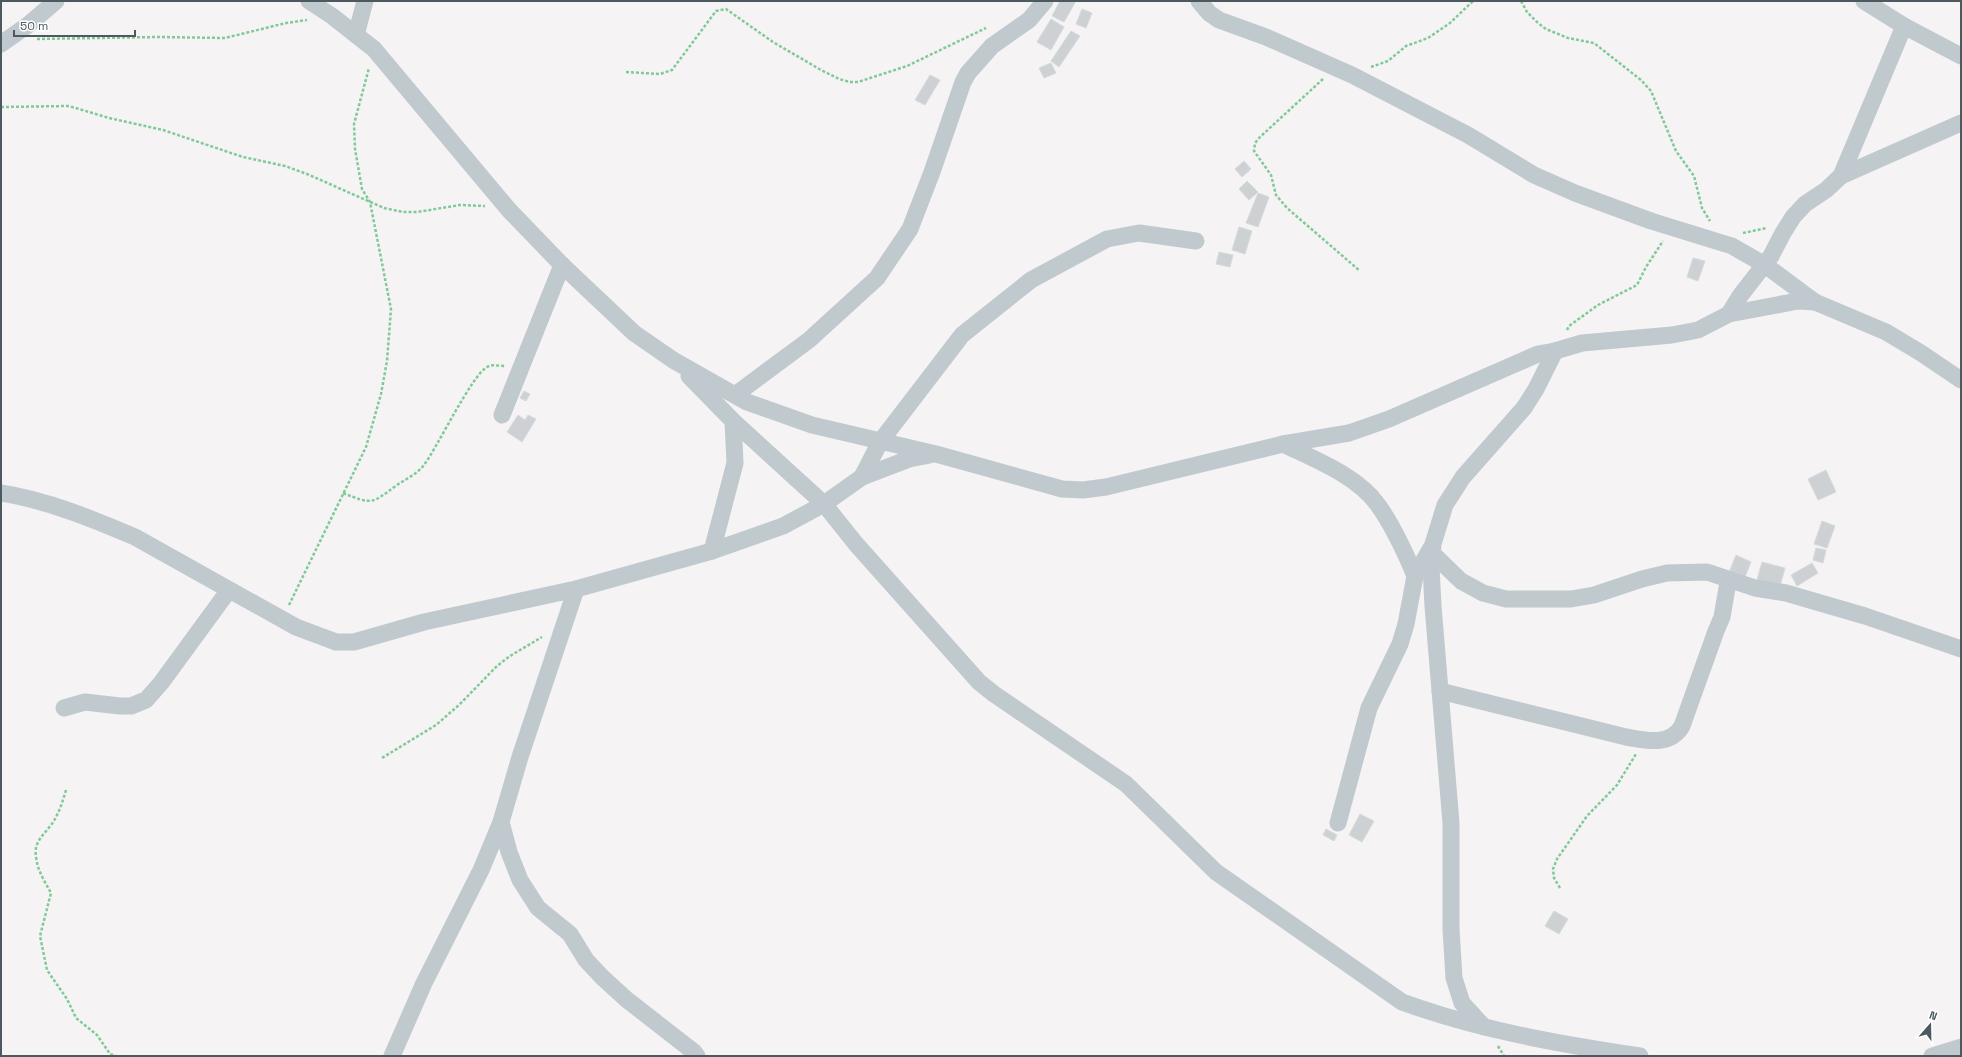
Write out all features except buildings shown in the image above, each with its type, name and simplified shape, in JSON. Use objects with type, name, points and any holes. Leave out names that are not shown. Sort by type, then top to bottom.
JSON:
[{"type":"street","points":[[8,40],[56,1]]},
{"type":"street","points":[[309,1],[332,16],[374,49],[509,210],[562,265],[634,332],[674,360],[747,402],[812,425],[936,454],[1062,489],[1083,490],[1106,487],[1283,444],[1349,433],[1389,420],[1538,354],[1555,351],[1582,342],[1672,335],[1698,330],[1729,314],[1798,301],[1815,302]]},
{"type":"street","points":[[356,35],[365,1]]},
{"type":"street","points":[[735,395],[809,340],[876,278],[910,230],[966,78],[992,46],[1029,20],[1044,1]]},
{"type":"street","points":[[1198,1],[1209,13],[1219,20],[1266,37],[1346,73],[1468,135],[1534,175],[1575,193],[1672,228],[1732,246],[1765,266],[1815,302],[1886,332],[1961,380]]},
{"type":"street","points":[[1864,1],[1904,26],[1961,56]]},
{"type":"street","points":[[1841,176],[1904,26]]},
{"type":"street","points":[[1729,314],[1740,296],[1765,266],[1794,217],[1805,204],[1826,190],[1841,176],[1961,123]]},
{"type":"street","points":[[862,477],[880,442],[962,335],[1031,280],[1108,239],[1139,233],[1196,241]]},
{"type":"street","points":[[502,414],[562,265]]},
{"type":"street","points":[[1486,1028],[1462,1004],[1454,978],[1451,929],[1451,823],[1433,606],[1433,549],[1446,505],[1463,477],[1524,408],[1536,389],[1555,351]]},
{"type":"street","points":[[674,360],[733,421],[824,504],[856,544],[980,682],[994,694],[1126,784],[1216,872],[1402,1002],[1434,1014],[1486,1028],[1549,1042],[1640,1056]]},
{"type":"street","points":[[712,551],[735,463],[733,421]]},
{"type":"street","points":[[1283,444],[1336,469],[1355,482],[1378,504],[1415,576]]},
{"type":"street","points":[[1,493],[52,506],[107,525],[135,537],[282,620],[320,638],[336,642],[354,642],[424,622],[576,589],[712,551],[783,526],[824,504],[862,477],[909,459],[936,454]]},
{"type":"street","points":[[1338,823],[1369,708],[1403,636],[1415,576],[1433,549]]},
{"type":"street","points":[[1433,549],[1461,581],[1483,593],[1506,599],[1571,599],[1601,593],[1642,579],[1668,573],[1707,572],[1755,588],[1786,593],[1865,616],[1961,649]]},
{"type":"street","points":[[1440,691],[1644,740],[1663,740],[1676,734],[1682,726],[1722,617],[1730,579]]},
{"type":"street","points":[[392,1056],[424,983],[481,870],[501,822],[520,757],[576,589]]},
{"type":"street","points":[[64,708],[85,702],[131,706],[146,700],[161,683],[229,590]]},
{"type":"street","points":[[501,822],[509,852],[520,880],[538,908],[570,934],[586,960],[602,977],[626,999],[694,1052],[697,1056]]},
{"type":"street","points":[[1932,1056],[1961,1046]]},
{"type":"path","points":[[1360,271],[1287,208],[1276,195],[1271,175],[1254,151],[1255,143],[1323,79],[1388,61],[1406,46],[1428,38],[1450,23],[1473,1]]},
{"type":"path","points":[[1521,1],[1527,12],[1546,29],[1568,38],[1594,43],[1641,80],[1650,91],[1676,151],[1694,176],[1702,208],[1713,225]]},
{"type":"path","points":[[626,72],[660,74],[672,70],[716,11],[721,9],[726,9],[773,42],[821,70],[850,82],[858,82],[907,66],[989,27],[998,28],[1011,34]]},
{"type":"path","points":[[8,40],[159,37],[225,38],[286,23],[332,16]]},
{"type":"path","points":[[282,620],[366,447],[374,422],[388,355],[391,309],[370,202],[362,190],[355,149],[354,124],[374,49]]},
{"type":"path","points":[[1,108],[69,106],[109,118],[163,130],[243,157],[285,166],[307,174],[384,208],[403,212],[417,212],[460,205],[475,205],[509,210]]},
{"type":"path","points":[[1740,233],[1767,228],[1794,217]]},
{"type":"path","points":[[1555,351],[1569,326],[1598,305],[1637,285],[1646,267],[1672,228]]},
{"type":"path","points":[[343,493],[364,502],[376,501],[418,471],[439,442],[468,392],[484,370],[493,366],[522,366]]},
{"type":"path","points":[[382,758],[436,725],[460,705],[487,676],[510,656],[563,625]]},
{"type":"path","points":[[1560,888],[1554,878],[1553,869],[1557,859],[1587,816],[1616,785],[1644,740]]},
{"type":"path","points":[[66,790],[54,821],[38,840],[36,847],[36,856],[40,872],[51,893],[41,926],[40,936],[42,950],[47,970],[66,999],[76,1018],[97,1035],[110,1054],[116,1056]]}]
